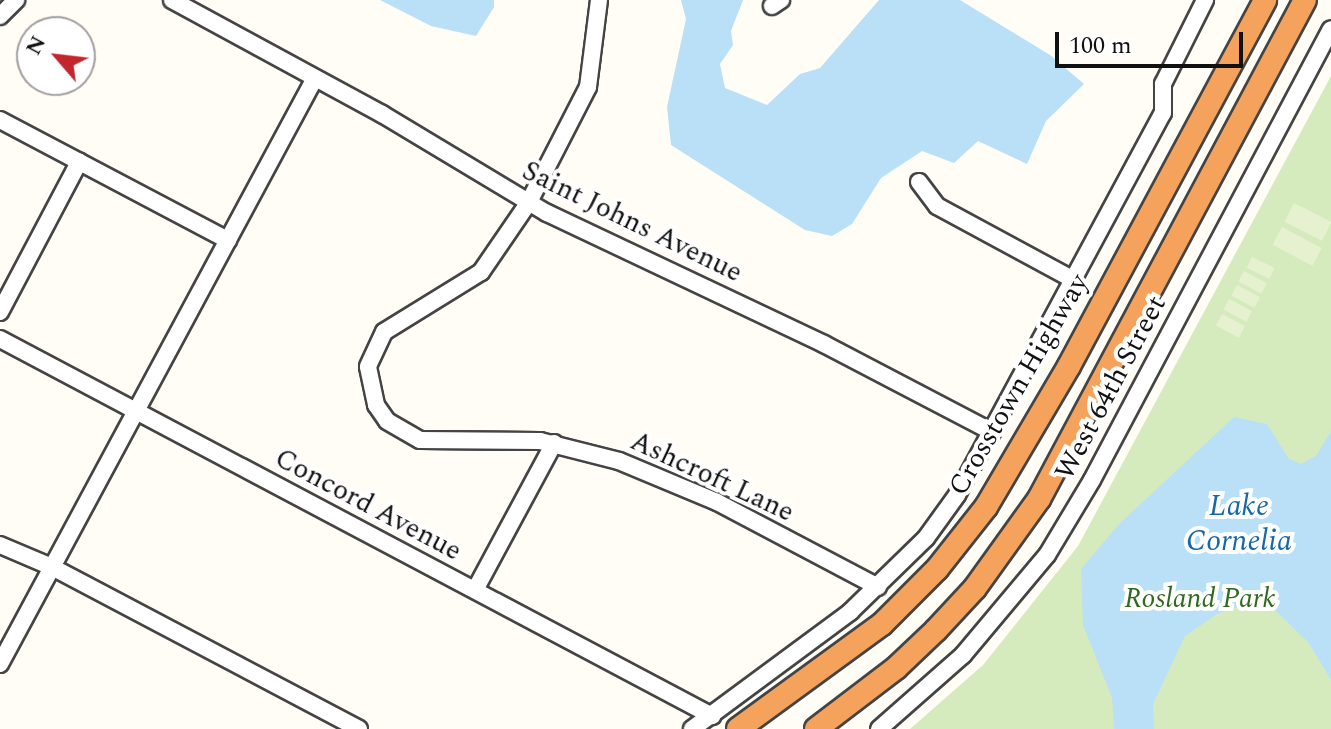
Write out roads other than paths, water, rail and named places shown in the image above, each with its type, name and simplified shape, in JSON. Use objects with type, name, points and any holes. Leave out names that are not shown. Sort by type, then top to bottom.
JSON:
[{"type":"highway","name":"Crosstown Highway","points":[[738,729],[882,624],[937,569],[986,507],[1069,366],[1265,0]]},
{"type":"highway","points":[[816,729],[896,668],[936,630],[1032,510],[1305,0]]},
{"type":"street","points":[[0,16],[16,0]]},
{"type":"street","name":"Saint Johns Avenue","points":[[172,0],[315,78],[529,202],[824,344],[992,432]]},
{"type":"street","name":"Ashcroft Lane","points":[[599,0],[588,87],[529,202],[481,272],[384,332],[371,358],[369,387],[387,421],[420,440],[554,443],[669,480],[878,587]]},
{"type":"street","points":[[692,729],[878,587],[926,538],[992,432],[1163,113],[1163,84],[1205,0]]},
{"type":"street","name":"West 64th Street","points":[[879,729],[963,655],[1047,555],[1092,480],[1331,29]]},
{"type":"street","points":[[0,664],[315,78]]},
{"type":"street","points":[[0,120],[228,240]]},
{"type":"street","points":[[0,312],[79,162]]},
{"type":"street","points":[[919,182],[937,206],[1072,279]]},
{"type":"street","name":"Concord Avenue","points":[[0,339],[712,716]]},
{"type":"street","points":[[475,590],[554,443]]},
{"type":"street","points":[[0,545],[52,567],[359,729]]},
{"type":"water","points":[[380,0],[494,0],[494,7],[476,36],[431,26]]},
{"type":"water","points":[[681,0],[743,0],[731,31],[733,45],[720,64],[725,88],[767,105],[800,74],[820,68],[879,0],[960,0],[1050,55],[1084,84],[1046,121],[1027,164],[978,141],[954,163],[922,151],[881,178],[852,224],[832,236],[805,230],[671,145],[667,107],[686,19]]},
{"type":"water","name":"Lake Cornelia","points":[[1234,417],[1267,424],[1289,459],[1301,464],[1316,456],[1331,431],[1331,680],[1308,642],[1263,599],[1217,614],[1185,636],[1153,704],[1154,729],[1114,729],[1112,698],[1083,625],[1081,569],[1120,523]]},
{"type":"park label","name":"Rosland Park","points":[[1200,599]]}]
